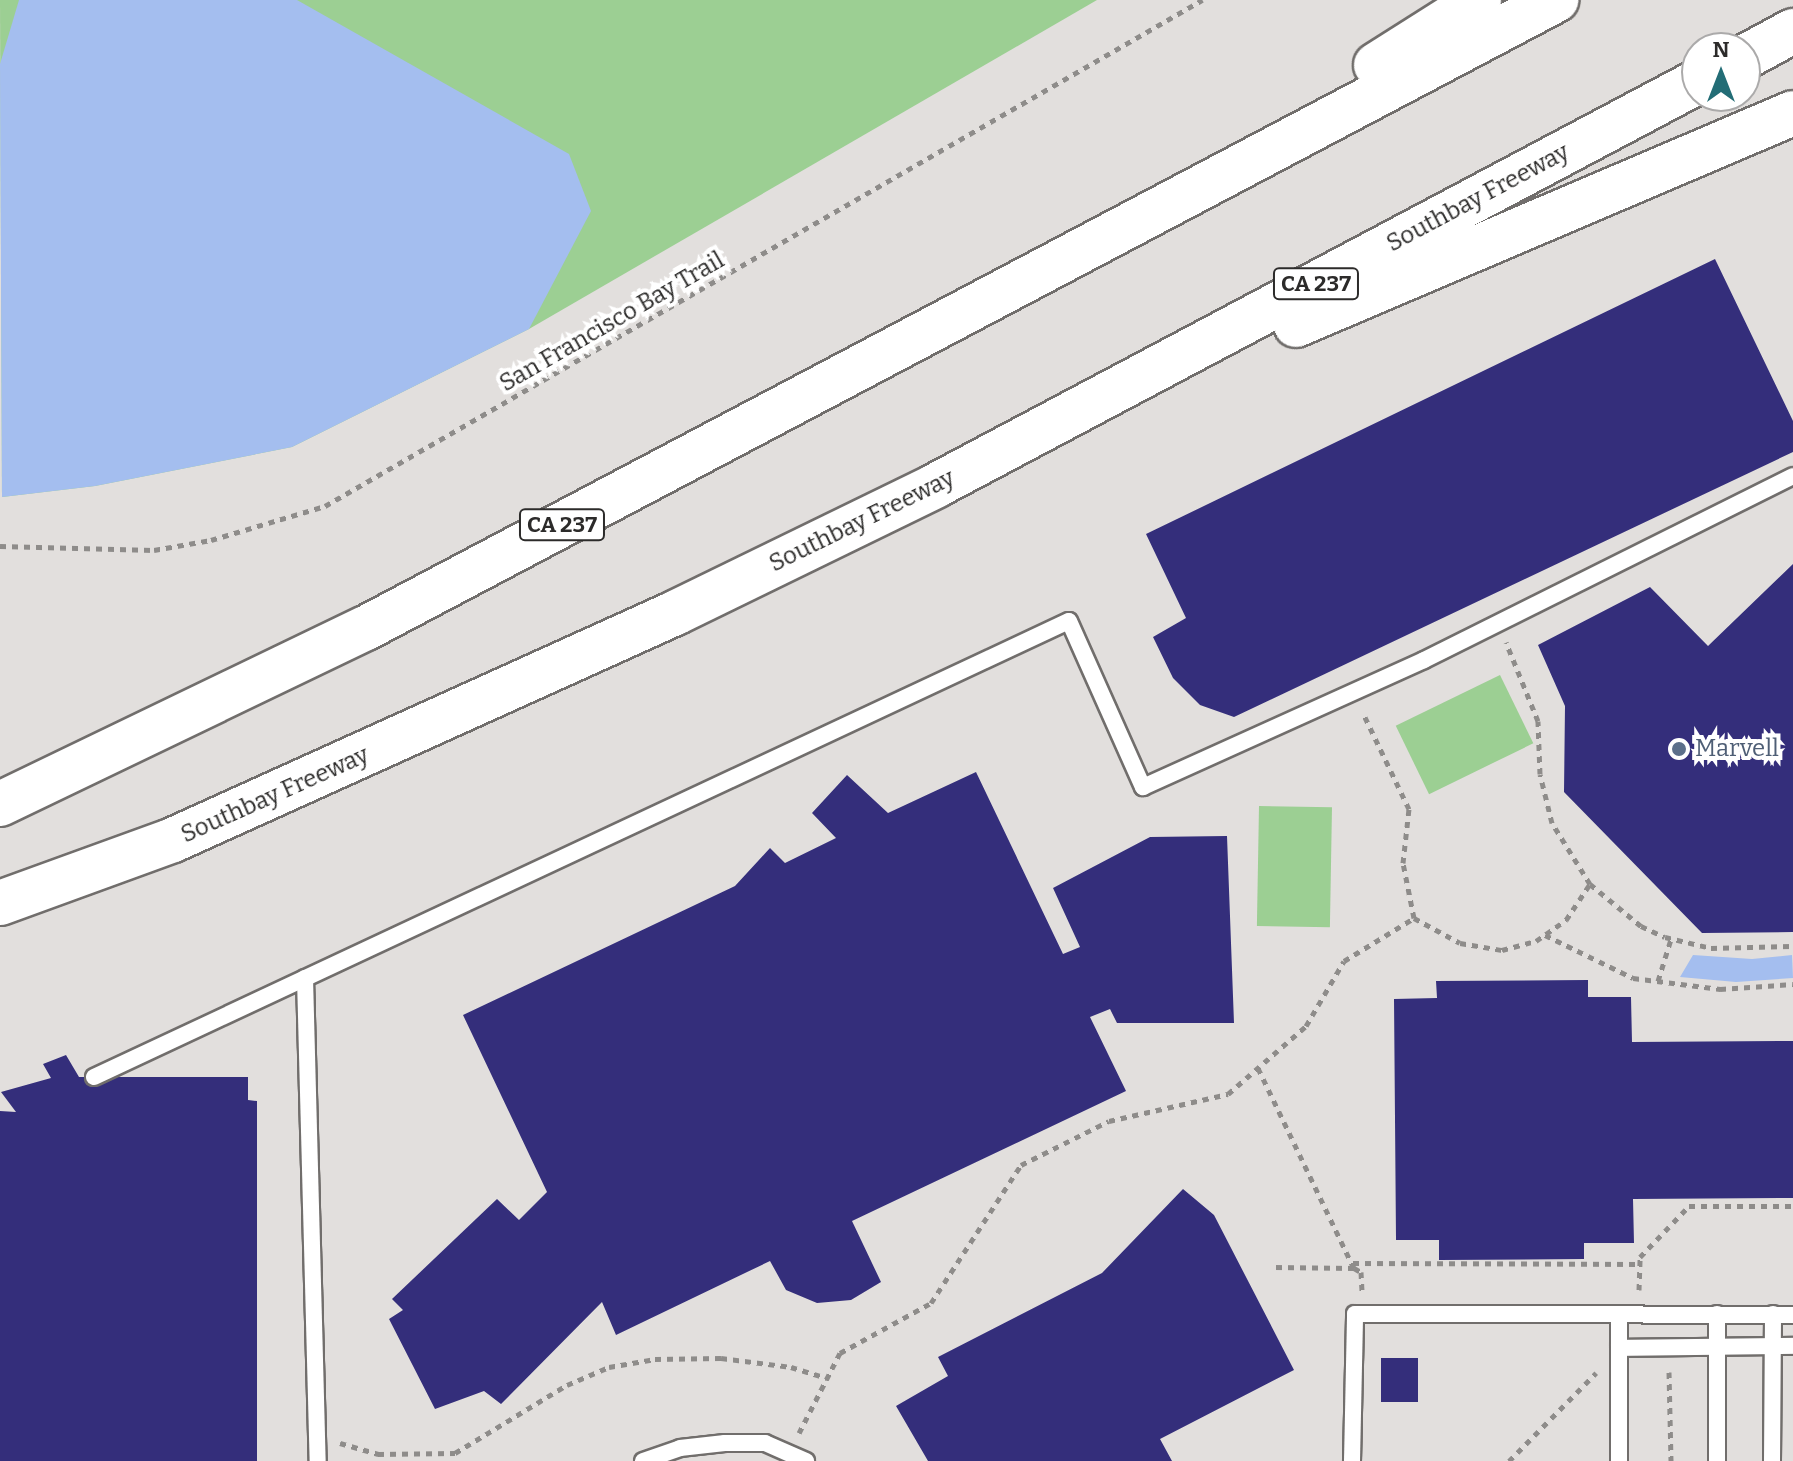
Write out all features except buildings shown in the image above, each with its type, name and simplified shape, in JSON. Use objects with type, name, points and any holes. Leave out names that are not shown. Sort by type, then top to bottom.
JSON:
[{"type":"highway","points":[[1116,231],[1479,0]]},
{"type":"highway","name":"CA 237","points":[[0,804],[366,628],[1556,0]]},
{"type":"highway","points":[[1761,48],[1793,31]]},
{"type":"highway","name":"Southbay Freeway","points":[[0,903],[173,840],[414,734],[935,486],[1681,90]]},
{"type":"highway","points":[[935,486],[1436,263],[1793,113]]},
{"type":"lane","points":[[94,1077],[1069,621],[1143,787],[1496,624],[1793,476]]},
{"type":"lane","points":[[305,978],[318,1461]]},
{"type":"lane","points":[[1352,1461],[1355,1314],[1793,1315]]},
{"type":"lane","points":[[1619,1314],[1619,1461]]},
{"type":"lane","points":[[1717,1314],[1717,1461]]},
{"type":"lane","points":[[1772,1461],[1773,1314]]},
{"type":"lane","points":[[1619,1348],[1793,1346]]},
{"type":"lane","points":[[643,1461],[680,1448],[725,1443],[765,1443],[806,1461]]},
{"type":"path","name":"San Francisco Bay Trail","points":[[0,546],[154,550],[211,540],[325,506],[1202,0]]},
{"type":"path","points":[[1496,624],[1532,699],[1540,774],[1552,823],[1590,884],[1641,926],[1671,939],[1711,948],[1793,946]]},
{"type":"path","points":[[1353,692],[1409,809],[1403,863],[1414,918]]},
{"type":"path","points":[[1414,918],[1460,943],[1502,950],[1544,935],[1566,920],[1590,884]]},
{"type":"path","points":[[789,1452],[840,1353],[931,1303],[1021,1165],[1109,1121],[1228,1094],[1306,1026],[1344,961],[1414,918]]},
{"type":"path","points":[[1544,935],[1633,978],[1720,989],[1793,984]]},
{"type":"path","points":[[1658,981],[1671,939]]},
{"type":"path","points":[[1258,1068],[1354,1268],[1274,1267]]},
{"type":"path","points":[[1639,1290],[1640,1257],[1689,1206],[1793,1206]]},
{"type":"path","points":[[1352,1263],[1640,1264]]},
{"type":"path","points":[[317,1432],[378,1454],[448,1458],[537,1408],[567,1385],[609,1367],[655,1359],[721,1358],[791,1367],[827,1378]]},
{"type":"green space","points":[[0,0],[1097,0],[529,329],[292,447],[95,486],[2,497]]},
{"type":"green space","points":[[1500,675],[1533,743],[1429,794],[1396,726]]},
{"type":"green space","points":[[1259,806],[1332,807],[1330,927],[1257,926]]},
{"type":"water","points":[[19,0],[297,0],[569,154],[591,211],[529,329],[292,447],[95,486],[2,497],[0,64]]},
{"type":"water","points":[[1693,955],[1752,959],[1792,955],[1793,978],[1736,982],[1680,977]]},
{"type":"place","name":"Marvell","points":[[1679,749]]}]
